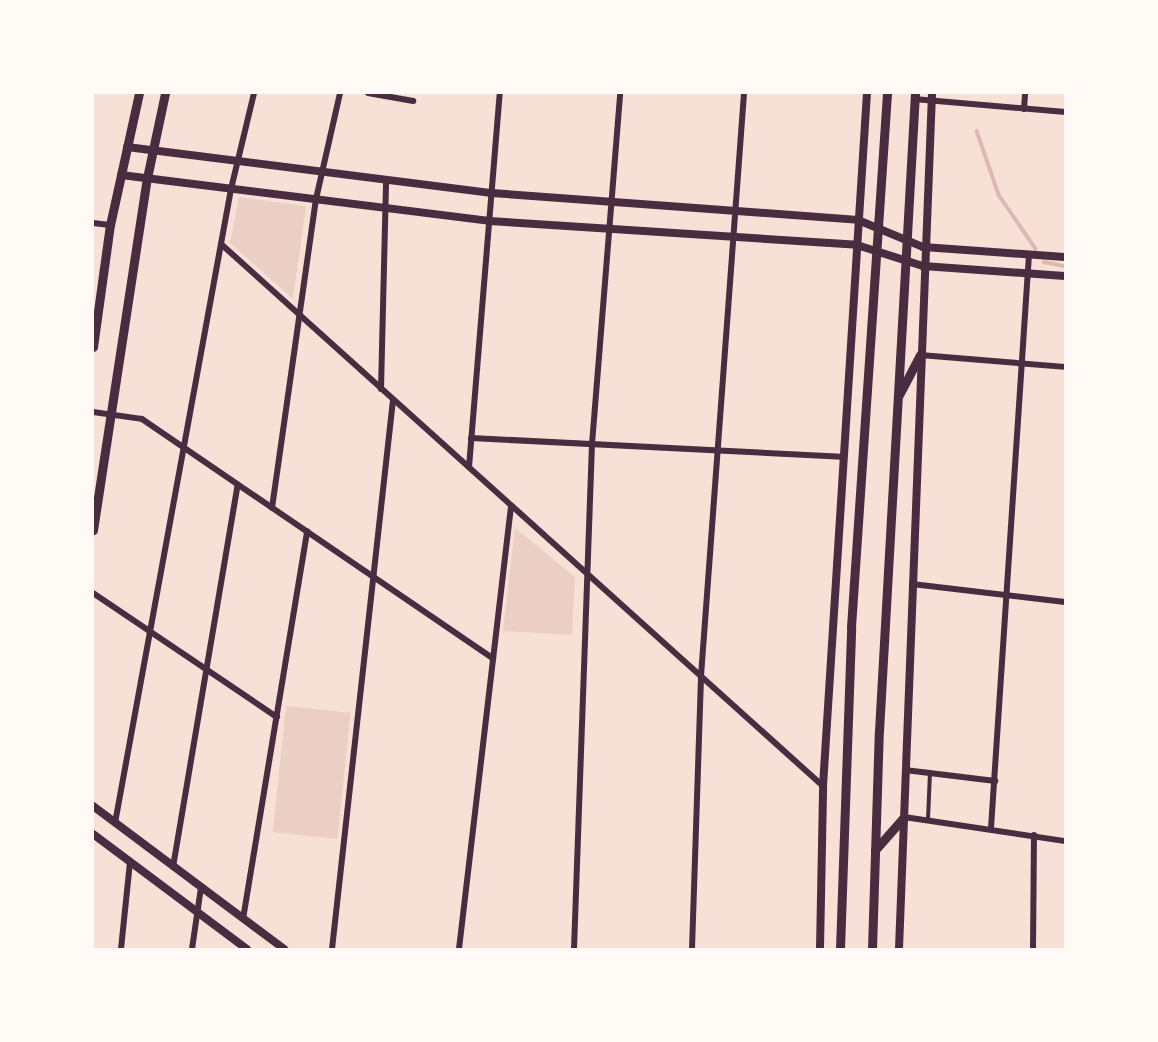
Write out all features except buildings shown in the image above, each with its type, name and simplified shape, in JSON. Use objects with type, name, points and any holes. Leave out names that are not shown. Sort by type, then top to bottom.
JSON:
[{"type":"main road","points":[[93,347],[110,225],[139,93]]},
{"type":"main road","points":[[93,530],[147,178],[165,93]]},
{"type":"main road","points":[[840,949],[850,627],[887,93]]},
{"type":"main road","points":[[872,949],[914,96]]},
{"type":"main road","points":[[897,399],[920,355]]},
{"type":"main road","points":[[875,850],[904,817]]},
{"type":"street","points":[[115,822],[220,244],[254,93]]},
{"type":"street","points":[[272,508],[316,200],[340,93]]},
{"type":"street","points":[[368,93],[413,101]]},
{"type":"street","points":[[469,467],[500,93]]},
{"type":"street","points":[[574,949],[592,444],[620,93]]},
{"type":"street","points":[[692,949],[701,676],[731,237],[744,93]]},
{"type":"street","points":[[820,949],[823,786],[867,93]]},
{"type":"street","points":[[1024,109],[1025,93]]},
{"type":"street","points":[[914,96],[1065,112]]},
{"type":"street","points":[[899,949],[923,247],[932,97]]},
{"type":"street","points":[[127,147],[492,193],[858,220],[923,247],[1065,257]]},
{"type":"street","points":[[121,175],[489,221],[857,245],[923,266],[1065,276]]},
{"type":"street","points":[[381,389],[386,180]]},
{"type":"street","points":[[93,223],[110,225]]},
{"type":"street","points":[[220,244],[823,786]]},
{"type":"street","points":[[991,828],[1029,255]]},
{"type":"street","points":[[920,355],[1022,362],[1065,368]]},
{"type":"street","points":[[332,949],[393,400]]},
{"type":"street","points":[[93,412],[142,419],[493,658]]},
{"type":"street","points":[[471,438],[842,457]]},
{"type":"street","points":[[173,867],[237,484]]},
{"type":"street","points":[[459,949],[511,506]]},
{"type":"street","points":[[243,919],[307,531]]},
{"type":"street","points":[[912,584],[1065,602]]},
{"type":"street","points":[[93,593],[277,717]]},
{"type":"street","points":[[905,770],[995,781]]},
{"type":"street","points":[[93,806],[284,949]]},
{"type":"street","points":[[904,817],[991,828],[1065,842]]},
{"type":"street","points":[[93,834],[247,949]]},
{"type":"street","points":[[1034,835],[1034,949]]},
{"type":"street","points":[[121,949],[130,862]]},
{"type":"street","points":[[192,949],[201,887]]},
{"type":"lane","points":[[928,820],[930,773]]},
{"type":"shaded area","points":[[239,197],[306,206],[293,299],[230,243]]},
{"type":"shaded area","points":[[515,528],[575,577],[572,635],[503,631]]},
{"type":"shaded area","points":[[286,706],[351,713],[337,839],[273,832]]},
{"type":"waterway","points":[[977,131],[999,195],[1036,249]]},
{"type":"waterway","points":[[1044,262],[1065,266]]}]
